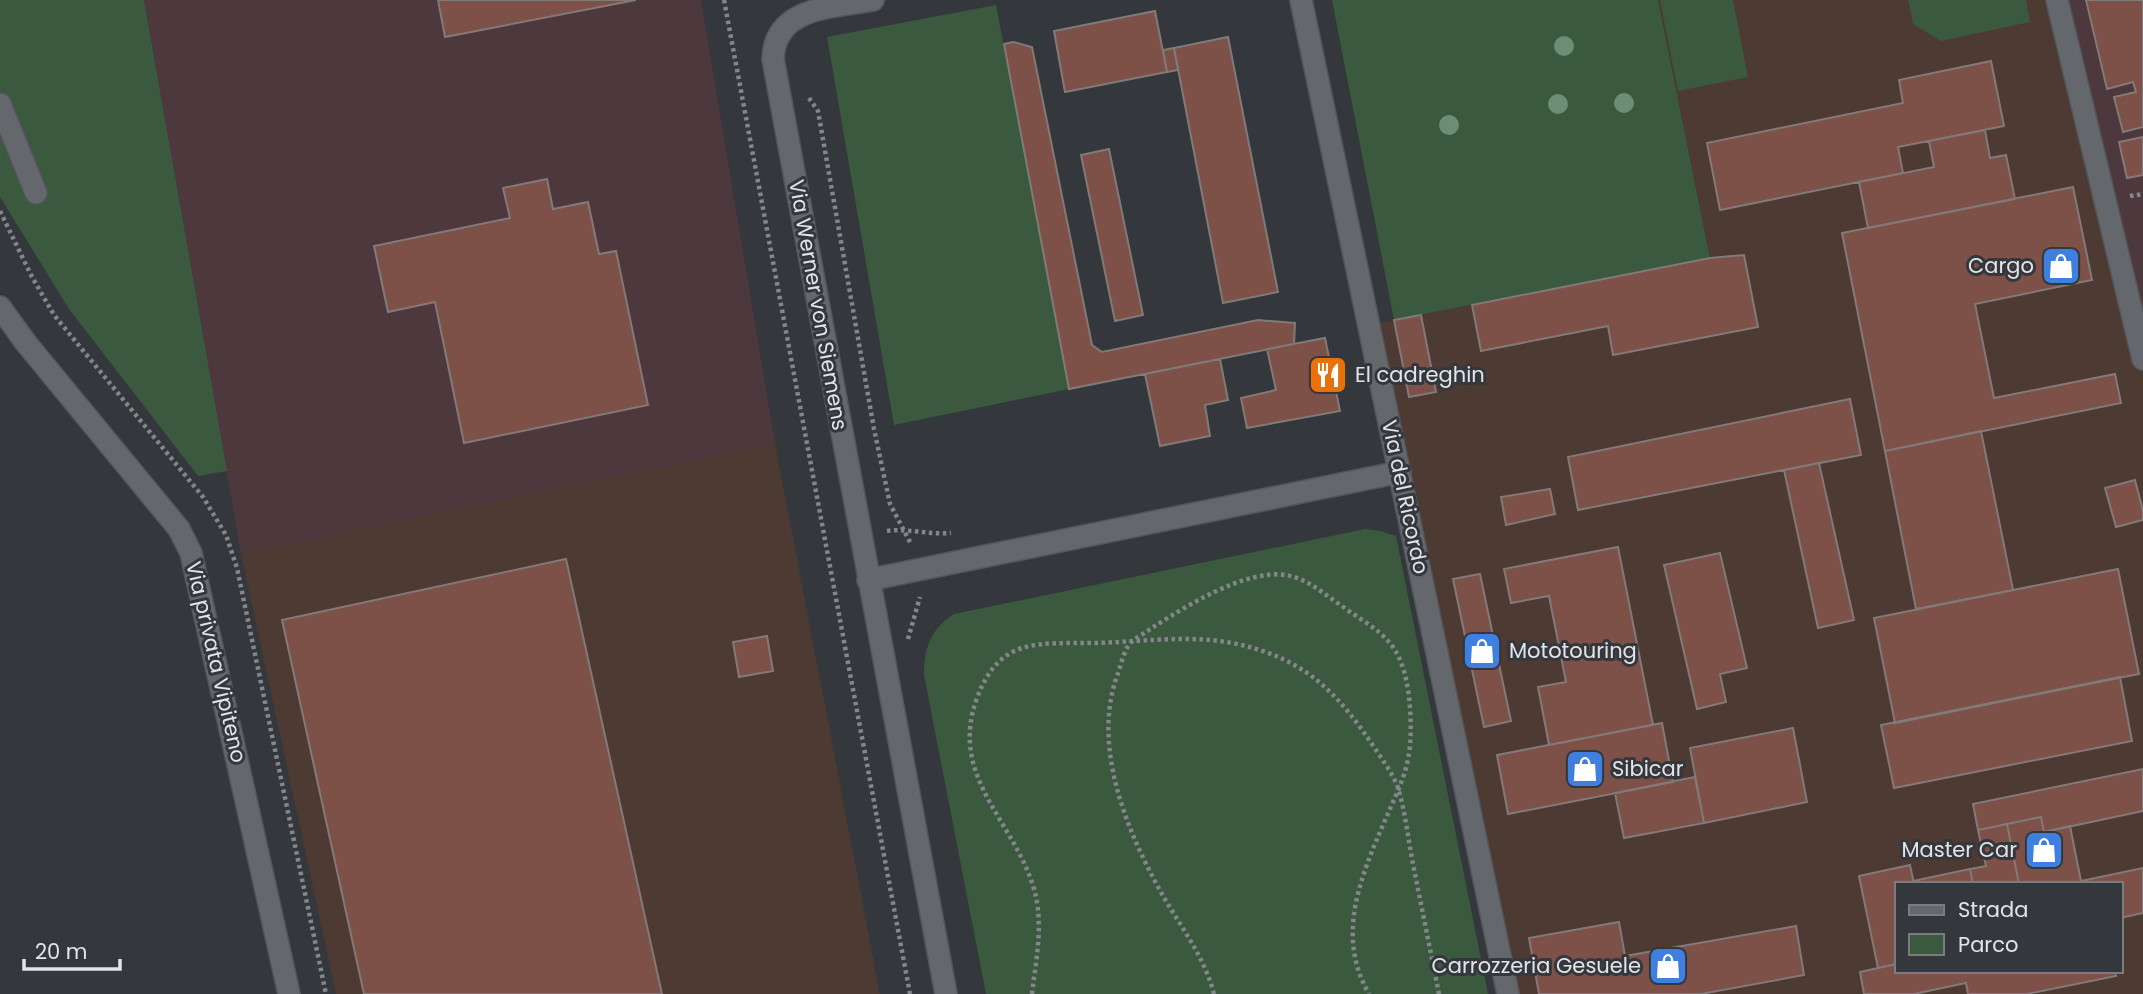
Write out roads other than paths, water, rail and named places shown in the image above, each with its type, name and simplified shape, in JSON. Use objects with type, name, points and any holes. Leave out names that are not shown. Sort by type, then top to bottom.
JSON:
[{"type":"street","name":"Via Werner von Siemens","points":[[873,0],[800,15],[780,32],[773,49],[774,70],[946,994]]},
{"type":"street","name":"Via del Ricordo","points":[[1301,0],[1508,994]]},
{"type":"street","points":[[2057,0],[2143,359]]},
{"type":"street","points":[[0,103],[36,193]]},
{"type":"street","name":"Via privata Vipiteno","points":[[0,307],[26,343],[179,529],[191,553],[289,994]]},
{"type":"street","points":[[868,580],[1400,472]]},
{"type":"place","name":"Cargo","points":[[2061,266]]},
{"type":"place","name":"El cadreghin","points":[[1328,375]]},
{"type":"place","name":"Mototouring","points":[[1482,651]]},
{"type":"place","name":"Sibicar","points":[[1585,769]]},
{"type":"place","name":"Master Car","points":[[2044,850]]},
{"type":"place","name":"Carrozzeria Gesuele","points":[[1668,966]]}]
